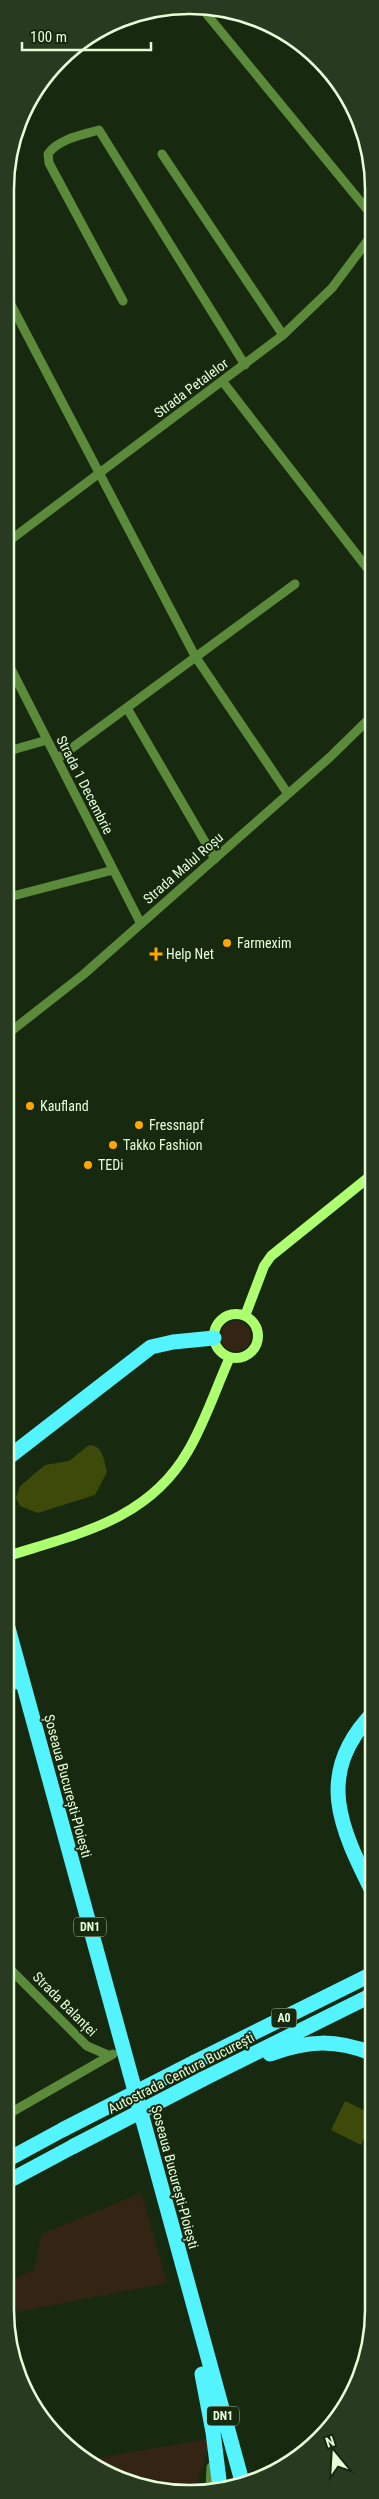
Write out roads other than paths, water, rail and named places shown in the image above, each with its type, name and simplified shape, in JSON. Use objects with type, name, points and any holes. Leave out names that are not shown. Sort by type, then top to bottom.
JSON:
[{"type":"highway","points":[[14,1452],[151,1348],[172,1342],[214,1338]]},
{"type":"highway","name":"Șoseaua București-Ploiești","points":[[14,1650],[239,2478]]},
{"type":"highway","name":"Șoseaua București-Ploiești","points":[[14,1692],[201,2368],[238,2478]]},
{"type":"highway","points":[[365,1722],[358,1730],[346,1752],[341,1766],[338,1794],[342,1826],[365,1876]]},
{"type":"highway","name":"Autostrada Centura București","points":[[14,2155],[365,1977]]},
{"type":"highway","name":"Autostrada Centura București","points":[[14,2178],[203,2078],[365,1998]]},
{"type":"highway","points":[[226,2067],[286,2049],[320,2042],[354,2046],[365,2050]]},
{"type":"highway","points":[[201,2368],[213,2432],[219,2483]]},
{"type":"street","points":[[207,15],[365,207]]},
{"type":"street","points":[[123,301],[49,164],[48,154],[52,147],[99,130],[245,364]]},
{"type":"street","points":[[162,154],[283,335]]},
{"type":"street","name":"Strada Petalelor","points":[[14,537],[223,382],[283,335],[332,288],[365,244]]},
{"type":"street","points":[[14,310],[101,472],[195,656],[288,794]]},
{"type":"street","points":[[223,382],[365,565]]},
{"type":"street","points":[[57,759],[295,584]]},
{"type":"street","name":"Strada 1 Decembrie","points":[[14,675],[140,924]]},
{"type":"street","points":[[127,708],[215,859]]},
{"type":"street","name":"Strada Malul Roșu","points":[[14,1029],[84,974],[288,794],[365,722]]},
{"type":"street","points":[[14,749],[47,740]]},
{"type":"street","points":[[14,896],[112,870]]},
{"type":"street","points":[[246,1316],[264,1266],[271,1256],[365,1180]]},
{"type":"street","points":[[234,1314],[246,1316],[257,1327],[257,1344],[249,1354],[236,1358],[230,1357],[219,1350],[214,1338],[216,1327],[222,1319],[234,1314]]},
{"type":"street","points":[[14,1554],[117,1519],[150,1497],[166,1483],[188,1451],[230,1357]]},
{"type":"street","name":"Strada Balanței","points":[[14,1973],[87,2046],[113,2055]]},
{"type":"street","points":[[14,2111],[113,2055]]},
{"type":"street","points":[[201,2368],[210,2484]]},
{"type":"place","name":"Farmexim","points":[[227,943]]},
{"type":"place","name":"Help Net","points":[[156,954]]},
{"type":"place","name":"Kaufland","points":[[30,1106]]},
{"type":"place","name":"Fressnapf","points":[[139,1125]]},
{"type":"place","name":"Takko Fashion","points":[[113,1145]]},
{"type":"place","name":"TEDi","points":[[88,1165]]}]
